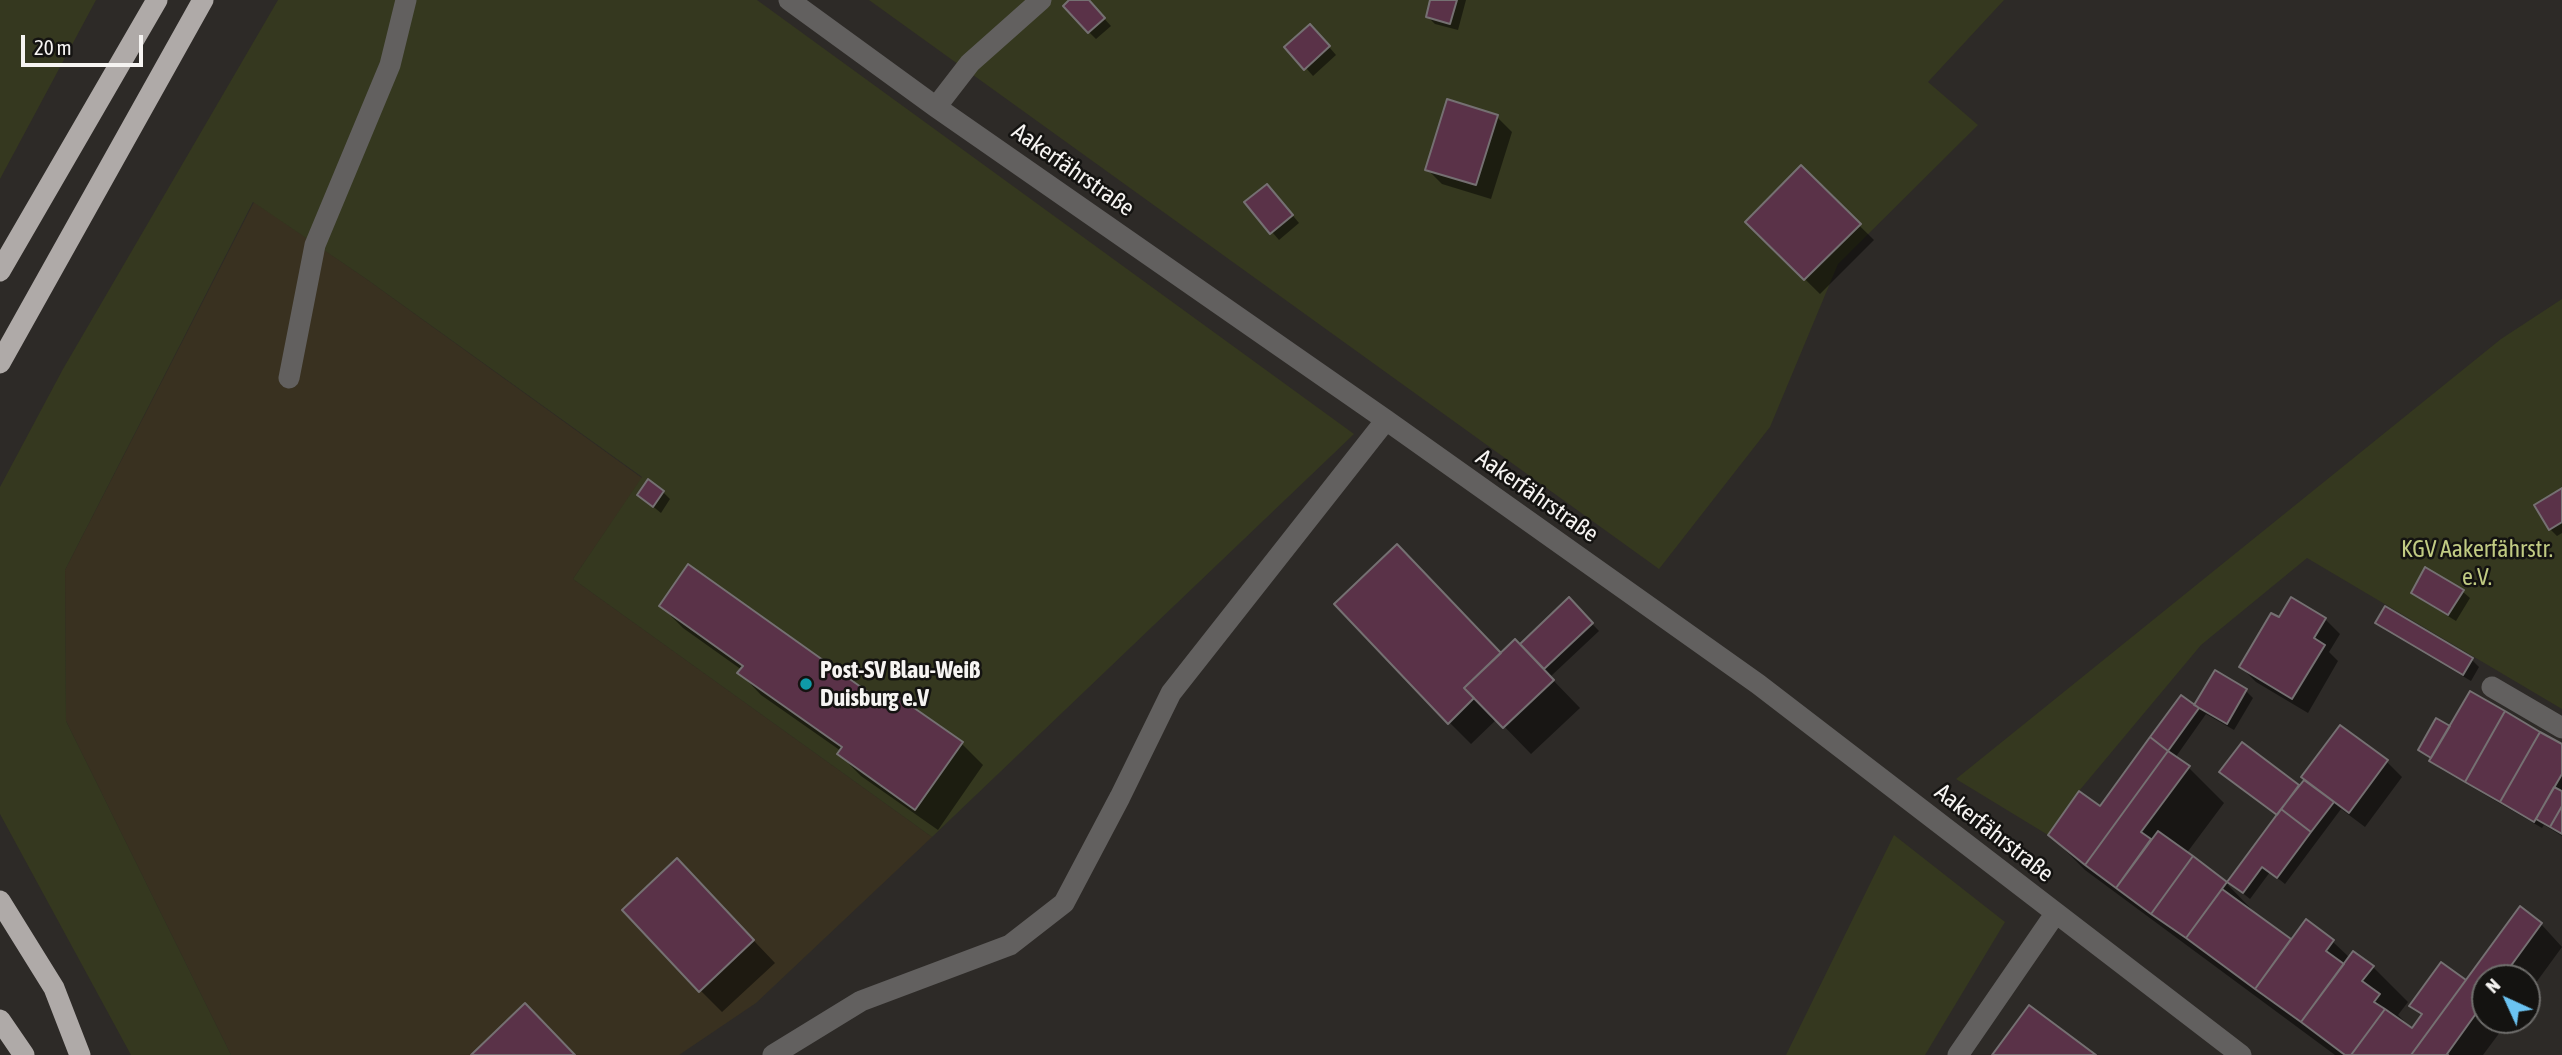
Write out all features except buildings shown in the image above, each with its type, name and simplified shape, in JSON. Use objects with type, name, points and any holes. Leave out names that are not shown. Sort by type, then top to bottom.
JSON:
[{"type":"highway","points":[[0,271],[157,0]]},
{"type":"highway","points":[[0,363],[203,0]]},
{"type":"highway","points":[[0,901],[54,988],[80,1055]]},
{"type":"highway","points":[[0,1020],[24,1055]]},
{"type":"street","points":[[289,378],[315,245],[390,65],[406,0]]},
{"type":"street","name":"Aakerfährstraße","points":[[789,0],[936,107],[1386,420],[1758,684],[2241,1055]]},
{"type":"street","points":[[936,107],[970,63],[1041,0]]},
{"type":"street","points":[[773,1055],[861,1002],[1010,945],[1064,903],[1171,693],[1386,420]]},
{"type":"street","points":[[2491,687],[2562,728]]},
{"type":"street","points":[[1958,1055],[2055,914]]},
{"type":"shaded area","points":[[254,202],[365,278],[642,478],[573,579],[932,837],[756,1003],[679,1055],[231,1055],[66,721],[65,570]]},
{"type":"green space","points":[[0,0],[96,0],[0,179]]},
{"type":"green space","points":[[278,0],[757,0],[1354,434],[932,837],[573,579],[642,477],[365,278],[253,202],[65,570],[66,721],[231,1055],[131,1055],[0,814],[0,487],[63,369]]},
{"type":"green space","points":[[869,0],[2004,0],[1928,82],[1978,125],[1838,264],[1770,427],[1659,569]]},
{"type":"green space","name":"KGV Aakerfährstr. e.V.","points":[[2562,299],[2562,709],[2307,558],[2201,645],[2079,791],[2048,835],[1956,779],[2501,339]]},
{"type":"green space","points":[[1894,835],[2005,922],[1925,1055],[1786,1055]]},
{"type":"place","name":"Post-SV Blau-Weiß Duisburg e.V","points":[[806,684]]}]
